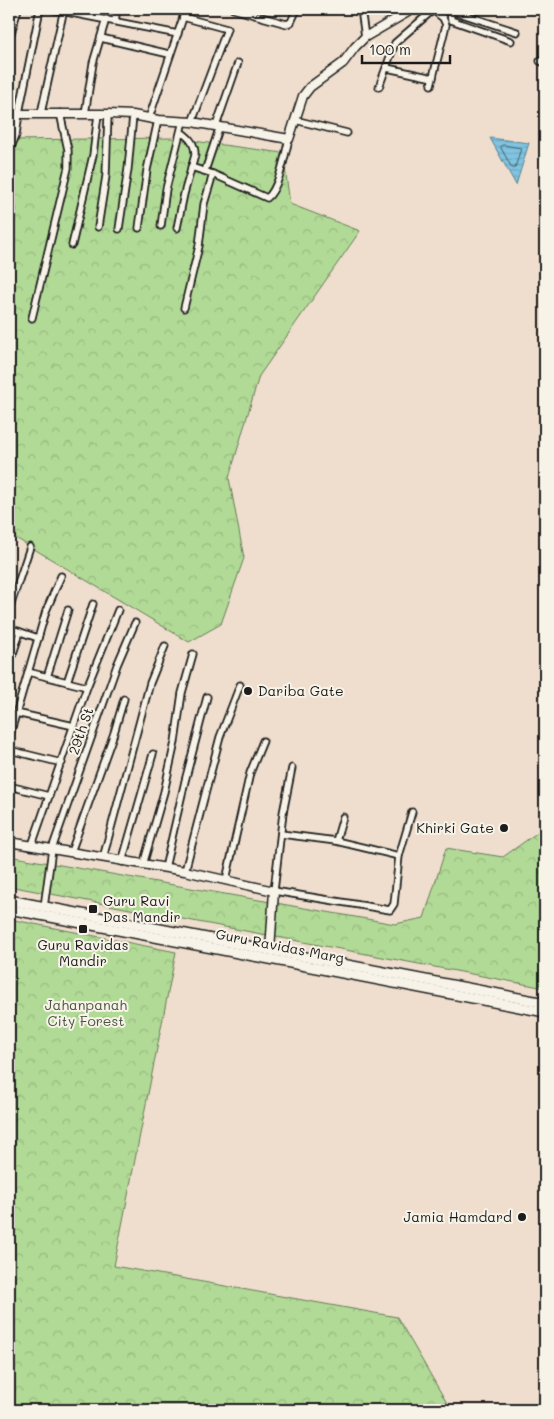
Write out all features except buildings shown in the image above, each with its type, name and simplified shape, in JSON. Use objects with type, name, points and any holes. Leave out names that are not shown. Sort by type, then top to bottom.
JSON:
[{"type":"main road","name":"Guru Ravidas Marg","points":[[9,900],[545,1003]]},
{"type":"main road","name":"Guru Ravidas Marg","points":[[9,909],[545,1012]]},
{"type":"street","points":[[9,40],[18,9]]},
{"type":"street","points":[[9,164],[10,150],[18,130],[19,113],[40,9]]},
{"type":"street","points":[[51,9],[78,11],[96,17],[178,34]]},
{"type":"street","points":[[41,113],[64,9]]},
{"type":"street","points":[[96,17],[98,9]]},
{"type":"street","points":[[115,21],[117,9]]},
{"type":"street","points":[[149,118],[169,54],[186,9]]},
{"type":"street","points":[[233,9],[287,24],[291,22],[297,9]]},
{"type":"street","points":[[361,9],[365,37]]},
{"type":"street","points":[[191,167],[213,174],[267,198],[273,191],[279,174],[303,96],[310,87],[343,62],[355,46],[365,37],[411,9]]},
{"type":"street","points":[[379,88],[395,43],[433,9],[443,18],[446,25],[431,85]]},
{"type":"street","points":[[511,41],[451,20],[449,9],[517,32]]},
{"type":"street","points":[[183,18],[227,29],[192,122]]},
{"type":"street","points":[[85,114],[93,63],[106,19]]},
{"type":"street","points":[[101,38],[169,54]]},
{"type":"street","points":[[205,171],[238,63]]},
{"type":"street","points":[[386,68],[433,78]]},
{"type":"street","points":[[32,318],[68,168],[68,150],[60,113]]},
{"type":"street","points":[[9,114],[133,115],[158,120],[192,122],[289,139]]},
{"type":"street","points":[[72,245],[93,154],[98,114]]},
{"type":"street","points":[[98,227],[106,176],[108,114]]},
{"type":"street","points":[[119,228],[128,169],[133,115]]},
{"type":"street","points":[[139,228],[147,170],[158,120]]},
{"type":"street","points":[[295,120],[347,133]]},
{"type":"street","points":[[161,226],[166,189],[183,121]]},
{"type":"street","points":[[177,228],[195,155],[194,146],[188,136],[181,132]]},
{"type":"street","points":[[184,308],[199,246],[204,204],[213,174]]},
{"type":"street","points":[[9,191],[12,210],[9,224]]},
{"type":"street","points":[[9,610],[12,590],[30,547]]},
{"type":"street","points":[[9,738],[46,611],[61,576]]},
{"type":"street","points":[[67,682],[93,604]]},
{"type":"street","points":[[47,677],[68,610]]},
{"type":"street","points":[[32,845],[88,687],[118,610]]},
{"type":"street","name":"29th St","points":[[44,907],[52,849],[117,665],[135,623]]},
{"type":"street","points":[[9,628],[38,638]]},
{"type":"street","points":[[9,666],[20,632]]},
{"type":"street","points":[[103,858],[150,683],[165,646]]},
{"type":"street","points":[[143,865],[164,792],[175,742],[182,693],[193,654]]},
{"type":"street","points":[[28,672],[88,687]]},
{"type":"street","points":[[185,871],[220,737],[240,686]]},
{"type":"street","points":[[165,868],[207,697]]},
{"type":"street","points":[[71,852],[114,733],[124,699]]},
{"type":"street","points":[[16,713],[74,726]]},
{"type":"street","points":[[226,880],[250,773],[263,741]]},
{"type":"street","points":[[9,750],[62,763]]},
{"type":"street","points":[[122,862],[153,754]]},
{"type":"street","points":[[270,950],[274,891],[285,799],[292,768]]},
{"type":"street","points":[[9,786],[49,796]]},
{"type":"street","points":[[9,842],[185,871],[274,891],[390,910],[394,904],[399,856],[412,812]]},
{"type":"street","points":[[336,841],[343,817]]},
{"type":"street","points":[[281,834],[336,841],[399,856]]},
{"type":"green space","points":[[171,138],[283,153],[290,204],[360,231],[259,376],[229,478],[244,558],[221,624],[189,642],[9,534],[9,140]]},
{"type":"green space","points":[[545,827],[545,988],[9,886],[9,856],[395,924],[424,918],[446,848],[503,857]]},
{"type":"green space","name":"Jahanpanah City Forest","points":[[9,919],[176,952],[114,1266],[397,1317],[451,1410],[9,1410]]},
{"type":"water","points":[[490,138],[529,143],[516,185]]},
{"type":"place","name":"Dariba Gate","points":[[248,691]]},
{"type":"place","name":"Khirki Gate","points":[[504,828]]},
{"type":"place","name":"Guru Ravi Das Mandir","points":[[93,909]]},
{"type":"place","name":"Guru Ravidas Mandir","points":[[83,929]]},
{"type":"place","name":"Jamia Hamdard","points":[[522,1217]]}]
